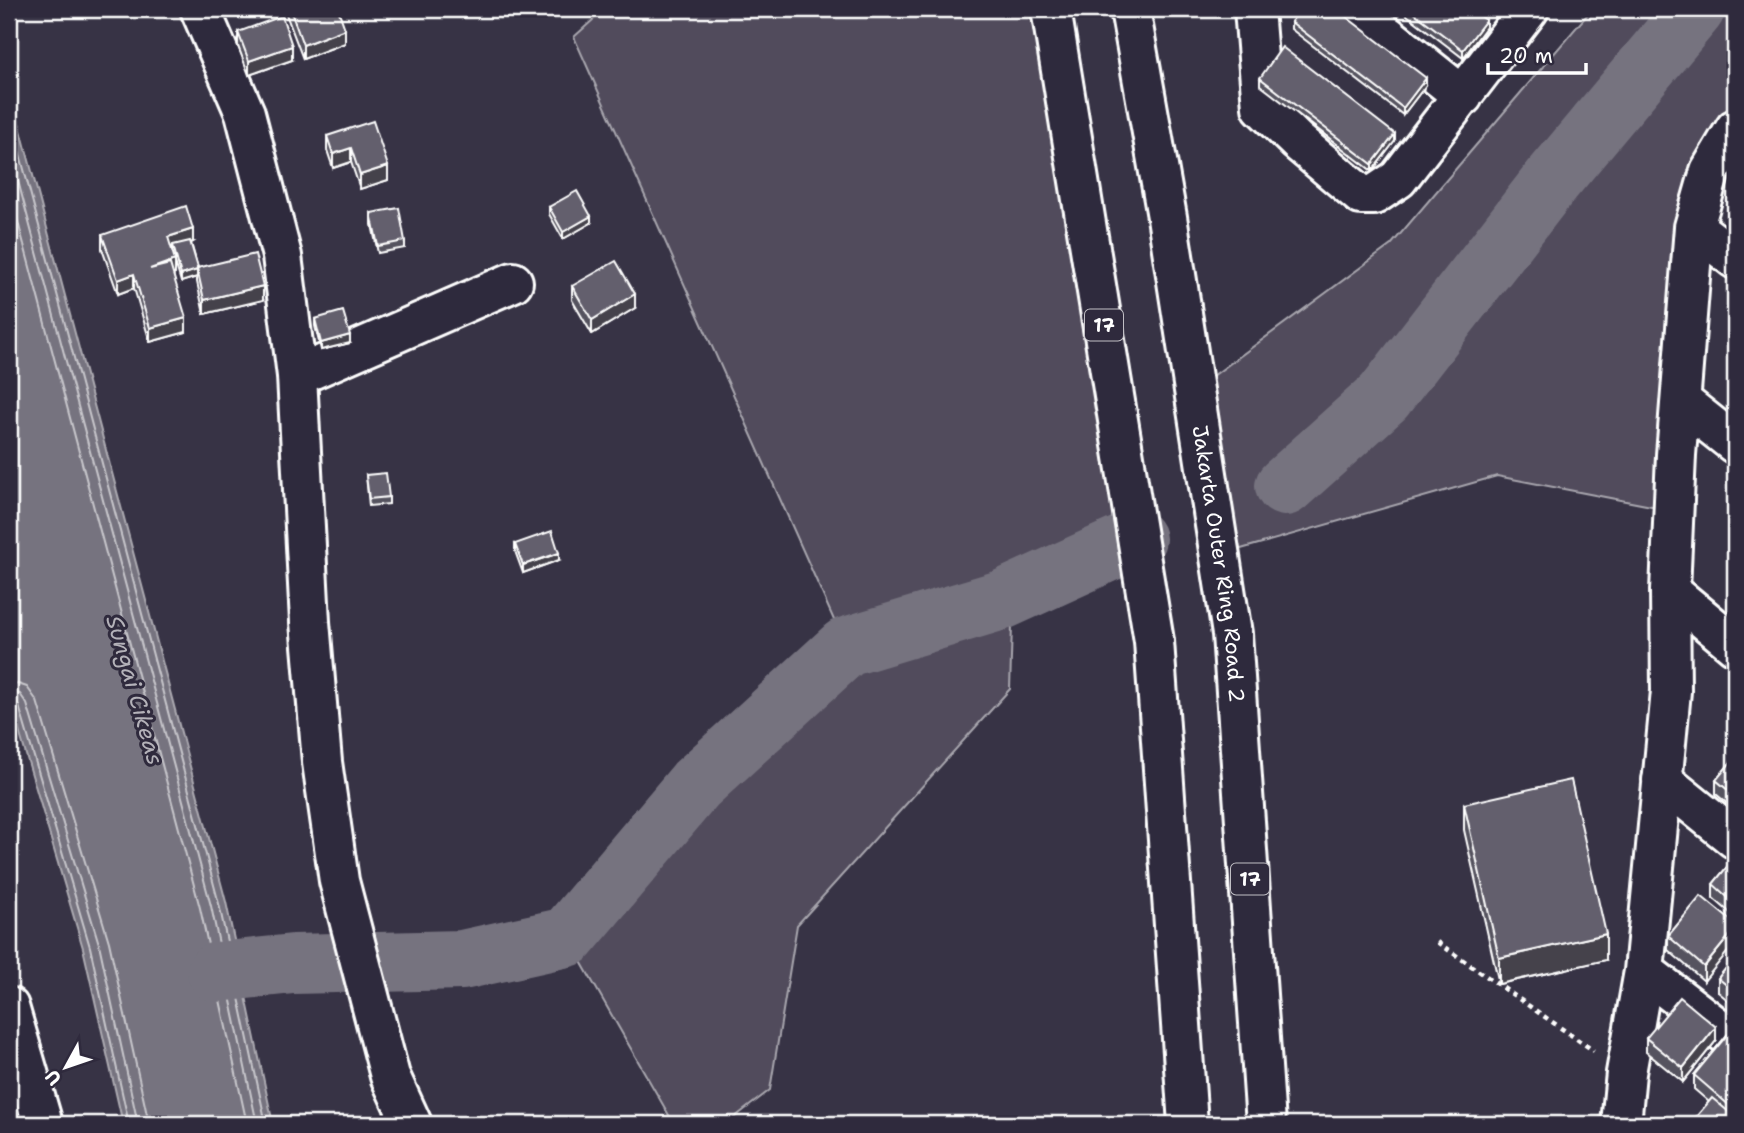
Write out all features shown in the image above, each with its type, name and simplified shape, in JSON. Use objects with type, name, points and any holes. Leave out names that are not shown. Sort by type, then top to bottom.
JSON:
[{"type":"main road","points":[[200,9],[245,113],[282,256],[297,376],[310,622],[322,762],[339,881],[390,1076],[412,1124]]},
{"type":"main road","name":"17","points":[[1051,9],[1154,642],[1188,1124]]},
{"type":"main road","name":"Jakarta Outer Ring Road 2","points":[[1130,9],[1167,217],[1232,634],[1266,1124]]},
{"type":"main road","points":[[1254,9],[1262,107],[1298,142],[1361,195],[1374,195],[1398,179],[1529,9]]},
{"type":"main road","points":[[1354,9],[1463,96]]},
{"type":"main road","points":[[1621,1124],[1626,1073],[1644,971],[1671,691],[1670,591],[1694,227],[1710,171],[1735,129]]},
{"type":"main road","points":[[1694,227],[1735,259]]},
{"type":"main road","points":[[297,376],[513,282]]},
{"type":"main road","points":[[1682,402],[1735,444]]},
{"type":"main road","points":[[1670,591],[1735,645]]},
{"type":"main road","points":[[1662,780],[1735,838]]},
{"type":"main road","points":[[1644,971],[1735,1041]]},
{"type":"main road","points":[[9,1007],[43,1124]]},
{"type":"path","points":[[1437,942],[1626,1073]]},
{"type":"shaded area","points":[[605,9],[1050,9],[1136,539],[1013,594],[1010,689],[797,925],[770,1090],[726,1124],[674,1124],[567,937],[696,784],[846,647],[574,37]]},
{"type":"shaded area","points":[[1592,9],[1735,9],[1735,127],[1719,153],[1667,509],[1497,476],[1220,555],[1194,390],[1391,245]]},
{"type":"water","name":"Sungai Cikeas","points":[[9,85],[226,902],[273,1124],[123,1124],[83,948],[9,697]]},
{"type":"building","points":[[290,9],[338,9],[345,29],[303,45]]},
{"type":"building","points":[[1300,9],[1336,9],[1426,78],[1403,108],[1291,22]]},
{"type":"building","points":[[1409,9],[1471,9],[1486,20],[1463,50]]},
{"type":"building","points":[[282,16],[292,46],[249,61],[238,32]]},
{"type":"building","points":[[1282,47],[1395,134],[1372,164],[1260,78]]},
{"type":"building","points":[[373,121],[388,166],[360,175],[351,148],[333,154],[327,136]]},
{"type":"building","points":[[577,191],[591,216],[563,232],[549,207]]},
{"type":"building","points":[[186,206],[193,229],[168,237],[175,260],[150,269],[170,264],[186,318],[150,328],[134,274],[118,280],[102,235]]},
{"type":"building","points":[[399,208],[405,241],[378,246],[371,213]]},
{"type":"building","points":[[190,241],[198,268],[181,275],[173,245]]},
{"type":"building","points":[[255,254],[263,286],[204,300],[197,268]]},
{"type":"building","points":[[616,261],[635,294],[592,320],[572,286]]},
{"type":"building","points":[[343,311],[350,335],[321,343],[315,319]]},
{"type":"building","points":[[386,473],[389,497],[369,499],[366,475]]},
{"type":"building","points":[[552,531],[559,553],[523,565],[515,544]]},
{"type":"building","points":[[1735,757],[1735,796],[1716,780]]},
{"type":"building","points":[[1571,780],[1606,934],[1499,958],[1464,804]]},
{"type":"building","points":[[1735,857],[1735,904],[1713,884]]},
{"type":"building","points":[[1701,896],[1735,924],[1735,929],[1704,967],[1668,936]]},
{"type":"building","points":[[1735,957],[1735,992],[1718,978]]},
{"type":"building","points":[[1680,997],[1716,1027],[1683,1068],[1646,1038]]},
{"type":"building","points":[[1727,1035],[1735,1042],[1735,1100],[1730,1106],[1694,1075]]},
{"type":"building","points":[[1712,1098],[1735,1117],[1735,1124],[1690,1124]]},
{"type":"waterway","points":[[1285,486],[1384,397],[1548,185],[1695,9]]},
{"type":"waterway","points":[[217,972],[293,964],[462,960],[567,937],[696,784],[846,647],[1002,600],[1136,539]]}]
